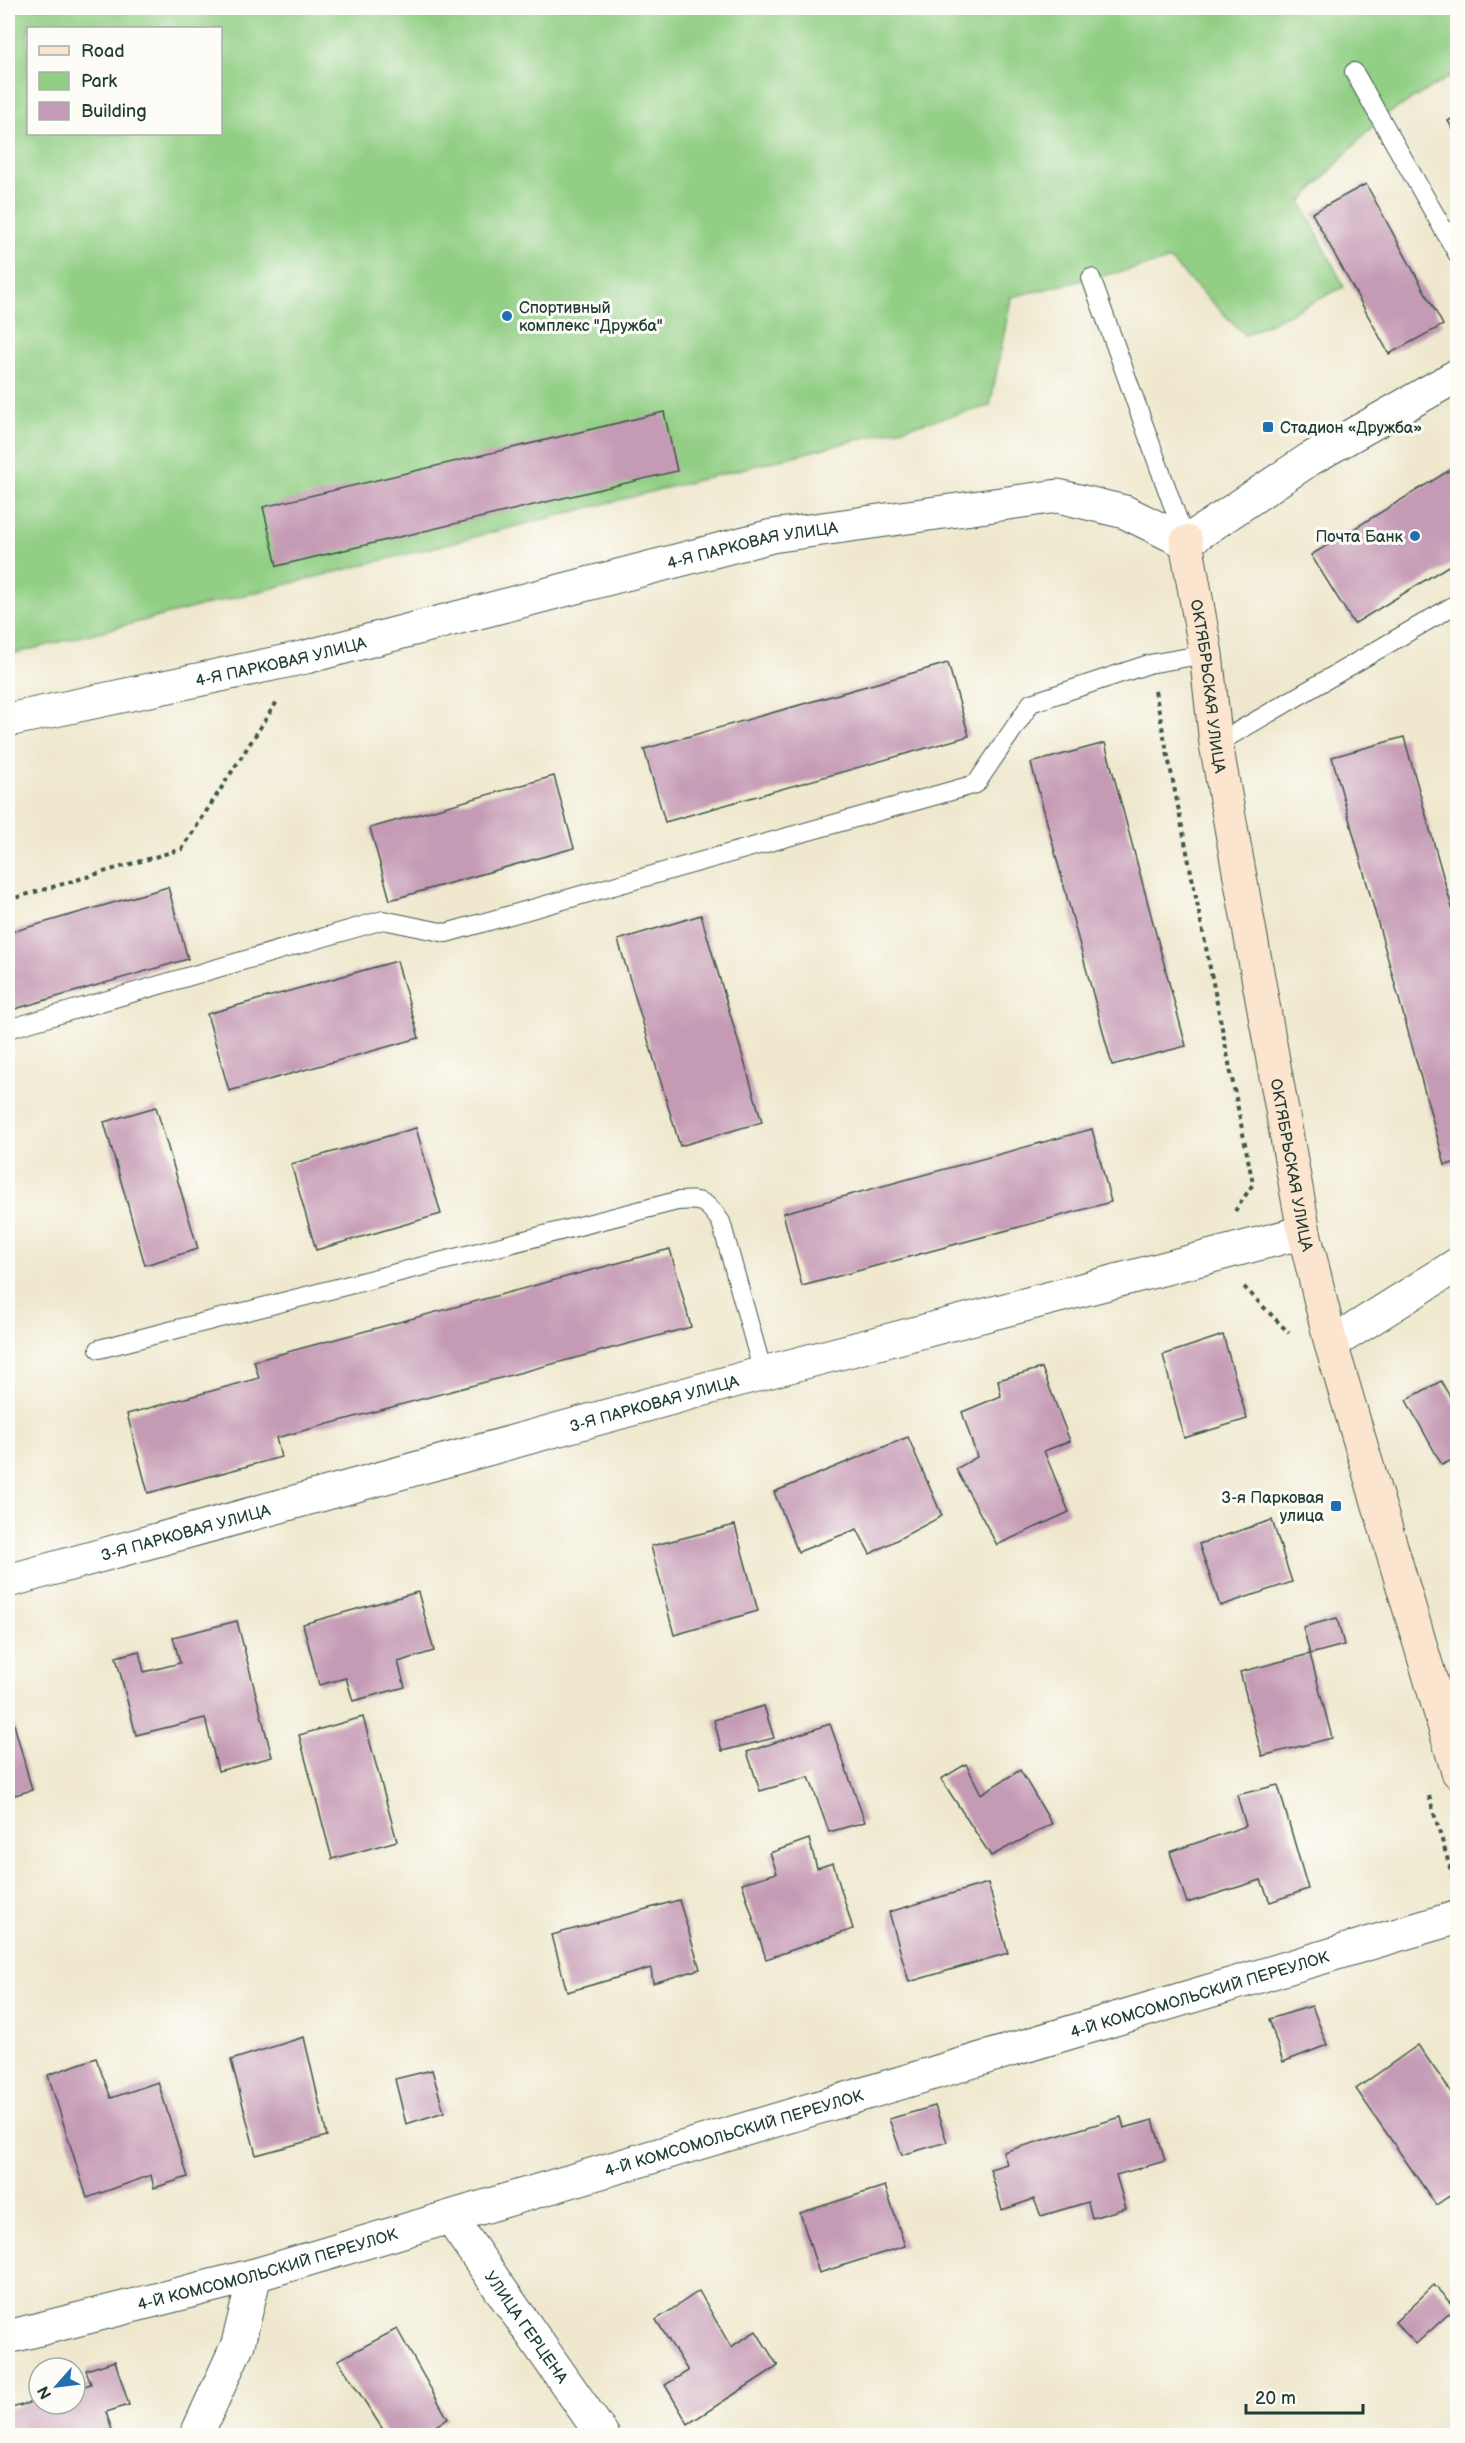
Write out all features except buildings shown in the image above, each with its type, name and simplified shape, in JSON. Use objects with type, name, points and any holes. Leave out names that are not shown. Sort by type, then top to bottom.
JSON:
[{"type":"street","points":[[1186,542],[1310,459],[1458,375]]},
{"type":"street","name":"4-Я ПАРКОВАЯ УЛИЦА","points":[[8,720],[306,657],[772,536],[1058,496],[1125,512],[1186,542]]},
{"type":"street","name":"ОКТЯБРЬСКАЯ УЛИЦА","points":[[1186,542],[1206,654],[1216,744],[1304,1232],[1331,1344],[1458,1772]]},
{"type":"street","name":"3-Я ПАРКОВАЯ УЛИЦА","points":[[8,1581],[764,1373],[1304,1232]]},
{"type":"street","points":[[1331,1344],[1458,1264]]},
{"type":"street","name":"4-Й КОМСОМОЛЬСКИЙ ПЕРЕУЛОК","points":[[8,2337],[255,2275],[1458,1917]]},
{"type":"street","name":"УЛИЦА ГЕРЦЕНА","points":[[450,2217],[603,2436]]},
{"type":"street","points":[[196,2436],[238,2344],[255,2275]]},
{"type":"lane","points":[[1354,72],[1458,255]]},
{"type":"lane","points":[[1091,278],[1186,542]]},
{"type":"lane","points":[[1216,744],[1458,603]]},
{"type":"lane","points":[[8,1029],[383,920],[446,933],[976,784],[1031,703],[1149,664],[1206,654]]},
{"type":"lane","points":[[99,1349],[678,1201],[697,1200],[709,1205],[721,1222],[764,1373]]},
{"type":"path","points":[[8,900],[182,849],[306,657]]},
{"type":"path","points":[[1149,664],[1253,1184],[1230,1218]]},
{"type":"green space","name":"Спортивный комплекс \"Дружба\"","points":[[8,8],[1457,8],[1457,72],[1379,119],[1301,202],[1344,287],[1245,335],[1170,260],[1011,297],[990,406],[8,655]]},
{"type":"place","name":"Спортивный комплекс \"Дружба\"","points":[[507,316]]},
{"type":"place","name":"Стадион «Дружба»","points":[[1268,427]]},
{"type":"place","name":"Почта Банк","points":[[1415,536]]},
{"type":"place","name":"3-я Парковая улица","points":[[1336,1506]]}]
